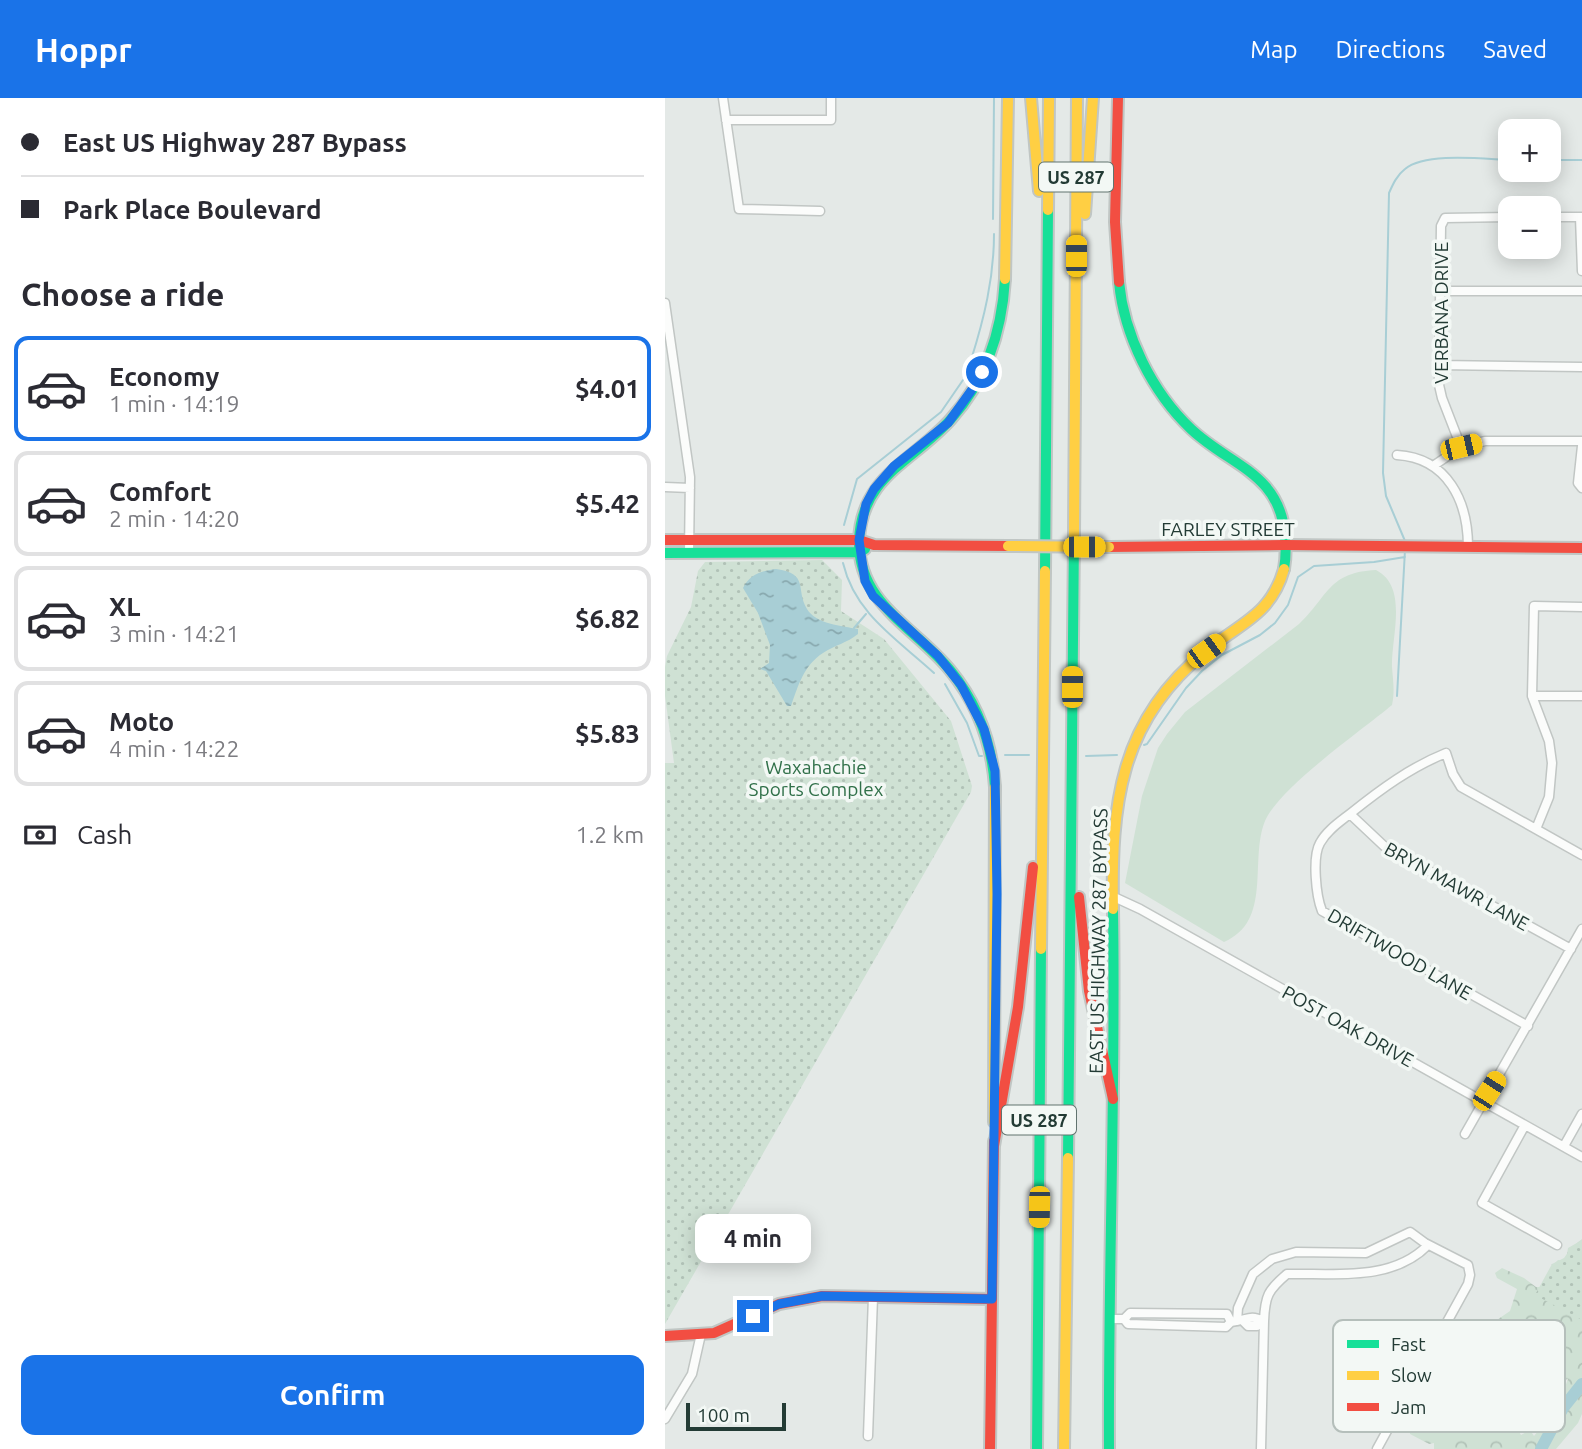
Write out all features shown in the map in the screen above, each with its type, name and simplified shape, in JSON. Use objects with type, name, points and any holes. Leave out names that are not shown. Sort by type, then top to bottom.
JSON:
[{"type":"main road","points":[[990,1449],[997,894],[995,771],[984,729],[961,685],[938,656],[873,596],[865,581],[859,546],[866,504],[874,489],[894,466],[948,423],[975,385],[995,342],[1004,295],[1008,98]]},
{"type":"main road","points":[[1031,98],[1041,210],[1041,318],[1046,332]]},
{"type":"main road","name":"US 287","points":[[1037,1449],[1049,98]]},
{"type":"main road","name":"US 287","points":[[1065,1449],[1077,98]]},
{"type":"main road","points":[[1076,256],[1084,227],[1093,98]]},
{"type":"main road","name":"EAST US HIGHWAY 287 BYPASS","points":[[1109,1449],[1114,859],[1121,784],[1134,741],[1156,703],[1195,659],[1254,620],[1263,611],[1283,575],[1286,562],[1283,518],[1272,491],[1258,477],[1189,427],[1157,387],[1131,337],[1120,293],[1117,261],[1118,98]]},
{"type":"main road","points":[[665,540],[859,546]]},
{"type":"main road","name":"FARLEY STREET","points":[[859,546],[1285,545],[1582,548]]},
{"type":"main road","points":[[665,553],[859,546]]},
{"type":"main road","points":[[994,1146],[1010,1068],[1022,986],[1037,808],[1043,790]]},
{"type":"main road","points":[[1071,825],[1089,991],[1113,1099]]},
{"type":"main road","points":[[665,1336],[714,1333],[779,1304],[801,1298],[992,1299]]},
{"type":"street","points":[[723,98],[739,209],[820,211]]},
{"type":"street","points":[[726,120],[831,120],[831,98]]},
{"type":"street","name":"VERBANA DRIVE","points":[[1461,447],[1442,398],[1439,365],[1441,226],[1445,218],[1498,217]]},
{"type":"street","points":[[1561,217],[1581,217],[1582,271]]},
{"type":"street","points":[[1442,291],[1582,291]]},
{"type":"street","points":[[665,303],[690,488],[689,553]]},
{"type":"street","points":[[1439,365],[1582,366]]},
{"type":"street","points":[[1433,466],[1461,447],[1485,441],[1582,443],[1578,483],[1581,488]]},
{"type":"street","points":[[1397,455],[1433,466],[1456,491],[1467,520],[1468,547]]},
{"type":"street","points":[[665,487],[690,488]]},
{"type":"street","points":[[1582,607],[1534,606],[1532,696],[1549,741],[1552,763],[1549,797],[1536,829],[1582,855]]},
{"type":"street","points":[[1532,696],[1582,696]]},
{"type":"street","name":"DRIFTWOOD LANE","points":[[1528,1026],[1322,911],[1317,891],[1318,848],[1330,831],[1377,793],[1423,762],[1446,753],[1461,787],[1536,829]]},
{"type":"street","name":"BRYN MAWR LANE","points":[[1350,814],[1384,846],[1571,949]]},
{"type":"street","name":"POST OAK DRIVE","points":[[1114,897],[1140,909],[1582,1157]]},
{"type":"street","points":[[1465,1134],[1582,929]]},
{"type":"street","points":[[1564,1146],[1582,1114]]},
{"type":"street","points":[[1525,1125],[1482,1203],[1557,1245]]},
{"type":"street","points":[[1237,1321],[1238,1308],[1253,1274],[1272,1259],[1296,1252],[1366,1253],[1410,1232],[1428,1245],[1468,1265],[1468,1284],[1448,1320]]},
{"type":"street","points":[[1261,1449],[1263,1321],[1265,1299],[1273,1286],[1287,1274],[1373,1273],[1419,1255],[1428,1245]]},
{"type":"street","points":[[868,1436],[873,1297]]},
{"type":"street","points":[[1111,1319],[1124,1319],[1129,1314],[1227,1314],[1237,1321]]},
{"type":"street","points":[[1124,1319],[1128,1324],[1226,1327],[1249,1317],[1257,1317],[1263,1321]]},
{"type":"street","points":[[665,1419],[692,1374],[701,1334]]},
{"type":"street","points":[[1377,1449],[1386,1432]]},
{"type":"green space","name":"Waxahachie Sports Complex","points":[[822,560],[842,580],[841,611],[884,639],[951,721],[972,786],[971,792],[665,1324],[665,763],[674,763],[665,696],[667,656],[691,607],[698,571],[705,562]]},
{"type":"green space","points":[[1376,570],[1386,578],[1395,600],[1392,705],[1303,776],[1273,808],[1265,821],[1261,837],[1257,888],[1249,920],[1239,932],[1224,942],[1125,883],[1142,796],[1158,748],[1185,712],[1299,624],[1338,581],[1348,575]]},
{"type":"green space","points":[[1582,1239],[1582,1320],[1535,1295],[1552,1264],[1564,1258]]},
{"type":"green space","points":[[1582,1240],[1582,1414],[1578,1423],[1556,1449],[1434,1449],[1434,1443],[1429,1444],[1410,1434],[1519,1432],[1521,1435],[1531,1432],[1534,1436],[1537,1432],[1565,1432],[1565,1387],[1568,1379],[1565,1380],[1565,1320],[1497,1320],[1510,1311],[1517,1289],[1497,1278],[1495,1273],[1502,1268],[1536,1287],[1541,1287],[1552,1266],[1558,1260],[1566,1261],[1568,1248]]},
{"type":"water","points":[[776,569],[787,571],[798,579],[804,602],[811,614],[830,624],[858,629],[858,634],[854,637],[816,658],[803,676],[791,706],[787,706],[766,671],[760,669],[769,663],[770,645],[758,613],[743,588],[749,579],[757,574]]},
{"type":"waterway","points":[[993,219],[994,98]]},
{"type":"waterway","points":[[1405,541],[1386,496],[1383,473],[1389,193],[1402,171],[1426,160],[1498,160]]},
{"type":"waterway","points":[[1561,160],[1582,160]]},
{"type":"waterway","points":[[971,360],[987,298],[994,234]]},
{"type":"waterway","points":[[844,525],[857,479],[941,412],[963,380]]},
{"type":"waterway","points":[[1397,696],[1405,550]]},
{"type":"waterway","points":[[1144,745],[1186,688],[1202,671],[1222,655],[1260,635],[1275,623],[1288,605],[1298,577],[1314,566],[1405,557]]},
{"type":"waterway","points":[[843,563],[849,581],[867,611],[892,637],[934,673]]},
{"type":"waterway","points":[[854,628],[866,614]]},
{"type":"waterway","points":[[945,684],[967,723],[979,756],[982,756]]},
{"type":"waterway","points":[[1005,755],[1029,755]]},
{"type":"waterway","points":[[1086,756],[1117,755]]},
{"type":"waterway","points":[[1565,1405],[1582,1384]]},
{"type":"waterway","points":[[1541,1449],[1550,1432]]},
{"type":"traffic: fast","points":[[1045,571],[1048,210]]},
{"type":"traffic: fast","points":[[995,787],[991,755],[976,711],[950,670],[878,598],[861,563],[859,541],[862,519],[869,500],[879,485],[937,434],[974,388],[996,335],[1005,279]]},
{"type":"traffic: fast","points":[[1119,282],[1134,342],[1142,362],[1164,398],[1191,429],[1251,473],[1264,484],[1274,498],[1285,537],[1284,569]]},
{"type":"traffic: fast","points":[[1068,1158],[1074,535]]},
{"type":"traffic: fast","points":[[665,553],[860,552],[865,549]]},
{"type":"traffic: fast","points":[[1109,1449],[1113,909]]},
{"type":"traffic: fast","points":[[1037,1449],[1041,949]]},
{"type":"traffic: slow","points":[[1005,279],[1008,98]]},
{"type":"traffic: slow","points":[[1031,98],[1039,191]]},
{"type":"traffic: slow","points":[[1048,210],[1049,98]]},
{"type":"traffic: slow","points":[[1074,535],[1077,98]]},
{"type":"traffic: slow","points":[[1085,214],[1093,98]]},
{"type":"traffic: slow","points":[[1008,546],[1109,547]]},
{"type":"traffic: slow","points":[[1113,909],[1114,835],[1126,768],[1138,736],[1154,707],[1176,679],[1217,642],[1262,609],[1271,598],[1284,569]]},
{"type":"traffic: slow","points":[[1041,949],[1045,571]]},
{"type":"traffic: slow","points":[[994,1122],[995,787]]},
{"type":"traffic: slow","points":[[1064,1449],[1068,1158]]},
{"type":"traffic: jam","points":[[1118,98],[1115,222],[1119,282]]},
{"type":"traffic: jam","points":[[665,540],[859,540],[874,545],[1008,546]]},
{"type":"traffic: jam","points":[[1109,547],[1285,545],[1582,548]]},
{"type":"traffic: jam","points":[[994,1146],[1018,1007],[1033,867]]},
{"type":"traffic: jam","points":[[1079,897],[1089,991],[1113,1099]]},
{"type":"traffic: jam","points":[[990,1449],[994,1141]]},
{"type":"traffic: jam","points":[[665,1336],[714,1333],[779,1304],[822,1296],[992,1299]]},
{"type":"route","points":[[753,1316],[779,1304],[822,1296],[992,1299],[997,894],[995,771],[984,729],[961,685],[938,656],[873,596],[865,581],[859,552],[866,504],[874,489],[894,466],[948,423],[982,372]]}]
